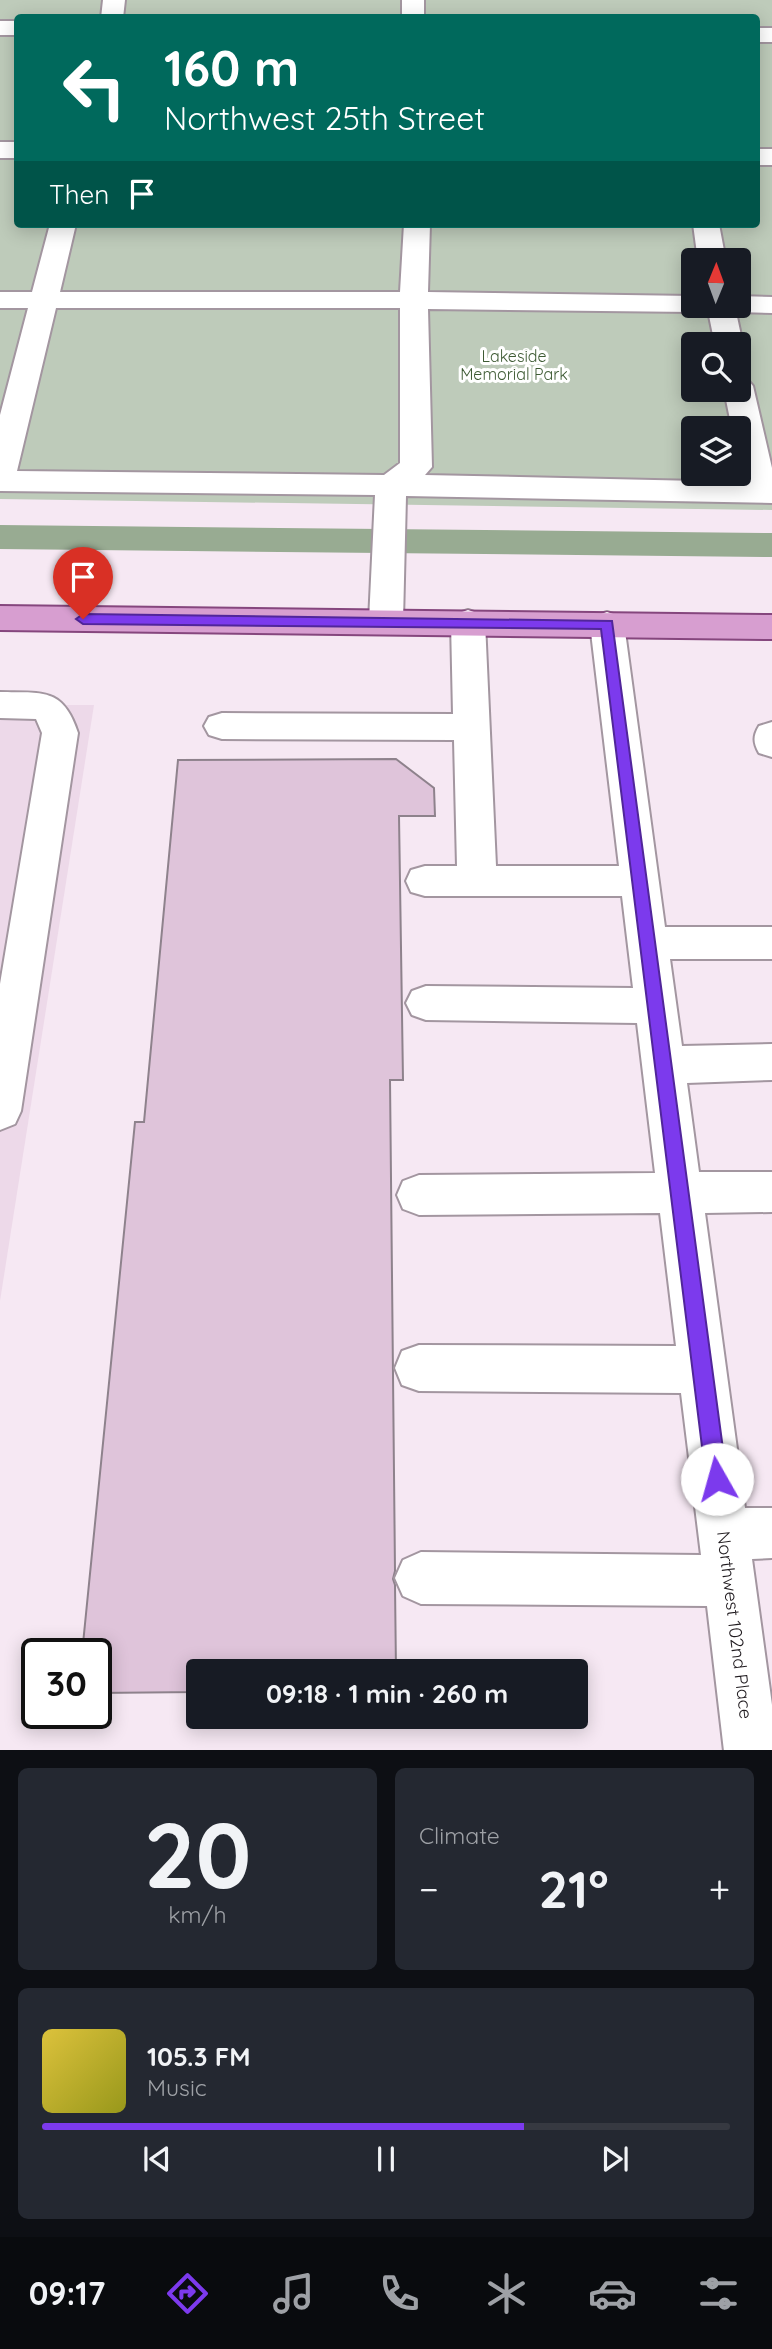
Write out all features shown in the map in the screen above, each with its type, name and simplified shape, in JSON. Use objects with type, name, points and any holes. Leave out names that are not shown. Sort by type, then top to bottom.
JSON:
[{"type":"main road","points":[[0,618],[772,627]]},
{"type":"street","points":[[0,475],[62,228]]},
{"type":"street","points":[[391,485],[416,467],[414,300],[417,228]]},
{"type":"street","points":[[707,228],[710,248]]},
{"type":"street","points":[[0,300],[414,300],[681,304]]},
{"type":"street","points":[[751,304],[772,305]]},
{"type":"street","points":[[0,481],[391,485],[767,493],[742,402]]},
{"type":"street","points":[[386,621],[391,485]]},
{"type":"street","points":[[468,622],[477,881]]},
{"type":"street","name":"Northwest 102nd Place","points":[[607,624],[751,1750]]},
{"type":"street","points":[[0,705],[45,706],[55,717],[60,733],[0,1111]]},
{"type":"street","points":[[222,726],[472,727]]},
{"type":"street","points":[[772,735],[772,743]]},
{"type":"street","points":[[425,881],[640,881]]},
{"type":"street","points":[[649,943],[772,943]]},
{"type":"street","points":[[426,1003],[656,1006]]},
{"type":"street","points":[[664,1065],[772,1062]]},
{"type":"street","points":[[419,1195],[772,1192]]},
{"type":"street","points":[[419,1368],[703,1370]]},
{"type":"street","points":[[421,1578],[727,1558],[772,1533]]},
{"type":"shaded area","points":[[0,705],[94,705],[0,1301]]},
{"type":"green space","name":"Lakeside Memorial Park","points":[[0,0],[772,0],[772,510],[0,499]]},
{"type":"building","points":[[396,759],[434,788],[435,816],[399,816],[403,1080],[390,1080],[396,1659],[186,1659],[186,1692],[112,1693],[112,1638],[84,1638],[135,1122],[144,1122],[178,760]]},
{"type":"waterway","points":[[0,537],[772,545]]},
{"type":"route","points":[[83,619],[607,624],[717,1479]]}]
